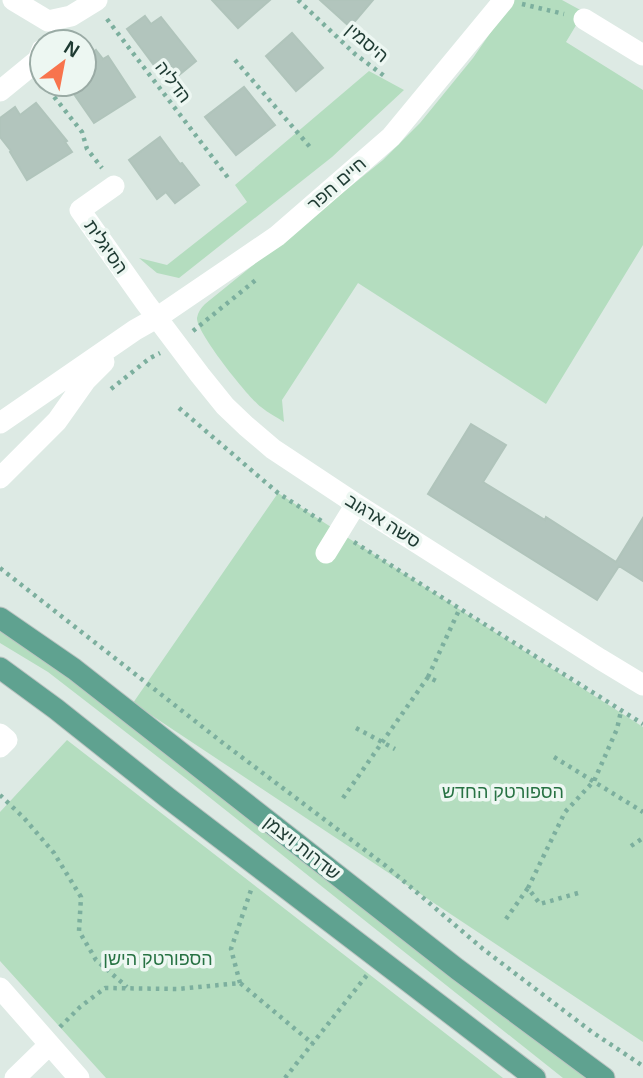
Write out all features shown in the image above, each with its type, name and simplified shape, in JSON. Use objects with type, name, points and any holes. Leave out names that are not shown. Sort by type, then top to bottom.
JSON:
[{"type":"main road","name":"שדרות ויצמן","points":[[0,618],[74,669],[457,969],[604,1078]]},
{"type":"main road","points":[[0,668],[57,709],[168,798],[534,1078]]},
{"type":"street","points":[[13,0],[42,28]]},
{"type":"street","points":[[52,28],[96,1]]},
{"type":"street","name":"חיים חפר","points":[[0,423],[277,236],[391,137],[511,1]]},
{"type":"street","points":[[584,19],[643,55]]},
{"type":"street","points":[[0,91],[28,68]]},
{"type":"street","name":"הסיגלית","points":[[114,186],[80,210],[158,317]]},
{"type":"street","name":"סשה ארגוב","points":[[158,317],[225,406],[273,449],[600,659],[641,678]]},
{"type":"street","name":"חיים חפר","points":[[0,478],[57,422],[86,380],[135,330]]},
{"type":"street","points":[[326,552],[356,504]]},
{"type":"street","points":[[0,734],[6,740],[0,747]]},
{"type":"street","points":[[0,988],[52,1038],[79,1078]]},
{"type":"street","points":[[15,1078],[52,1038]]},
{"type":"path","name":"היסמין","points":[[298,0],[355,54],[387,78]]},
{"type":"path","name":"הדליה","points":[[96,1],[229,179]]},
{"type":"path","points":[[511,1],[584,19]]},
{"type":"path","points":[[234,60],[310,147]]},
{"type":"path","points":[[55,98],[82,132],[87,149],[96,160]]},
{"type":"path","points":[[179,408],[278,493],[643,724]]},
{"type":"path","points":[[0,568],[223,743],[386,866],[483,949],[592,1032],[643,1066]]},
{"type":"path","points":[[343,798],[428,677],[460,608]]},
{"type":"path","points":[[428,677],[440,683]]},
{"type":"path","points":[[506,919],[528,888],[565,812],[594,781],[617,729],[621,711]]},
{"type":"path","points":[[356,727],[395,749]]},
{"type":"path","points":[[554,757],[643,812]]},
{"type":"path","points":[[0,795],[54,853],[81,897],[79,931],[96,960],[127,988]]},
{"type":"path","points":[[631,846],[643,838]]},
{"type":"path","points":[[253,883],[231,949],[240,983],[313,1044]]},
{"type":"path","points":[[528,888],[540,904],[578,893]]},
{"type":"path","points":[[285,1078],[369,973]]},
{"type":"path","points":[[52,1038],[80,1007],[105,988],[178,989],[240,983]]},
{"type":"green space","points":[[513,0],[562,0],[584,12],[566,42],[643,90],[643,245],[546,404],[358,283],[282,400],[284,422],[254,401],[224,364],[199,325],[199,312],[205,304],[383,160],[420,123],[473,58]]},
{"type":"green space","points":[[369,71],[404,90],[332,157],[179,278],[157,273],[139,258],[167,265],[247,202],[235,185]]},
{"type":"green space","name":"הספורטק החדש","points":[[278,493],[643,727],[643,1042],[133,703]]},
{"type":"green space","points":[[0,631],[44,659],[591,1078],[563,1078],[48,672],[0,643]]},
{"type":"green space","name":"הספורטק הישן","points":[[67,740],[503,1078],[106,1078],[0,961],[0,812]]},
{"type":"building","points":[[212,0],[270,0],[238,28]]},
{"type":"building","points":[[320,0],[373,0],[350,27]]},
{"type":"building","points":[[145,16],[151,24],[161,17],[196,61],[168,84],[127,29]]},
{"type":"building","points":[[292,33],[323,68],[296,91],[266,56]]},
{"type":"building","points":[[98,53],[103,59],[108,56],[135,97],[94,123],[77,98],[98,98]]},
{"type":"building","points":[[244,87],[275,125],[236,155],[205,117]]},
{"type":"building","points":[[36,103],[67,141],[65,142],[72,152],[27,180],[0,137],[0,118],[15,107],[20,115]]},
{"type":"building","points":[[160,137],[199,185],[175,203],[166,192],[157,199],[129,160]]},
{"type":"building","points":[[471,424],[506,445],[483,482],[545,520],[546,517],[616,562],[643,518],[643,581],[619,566],[597,600],[428,494]]}]
